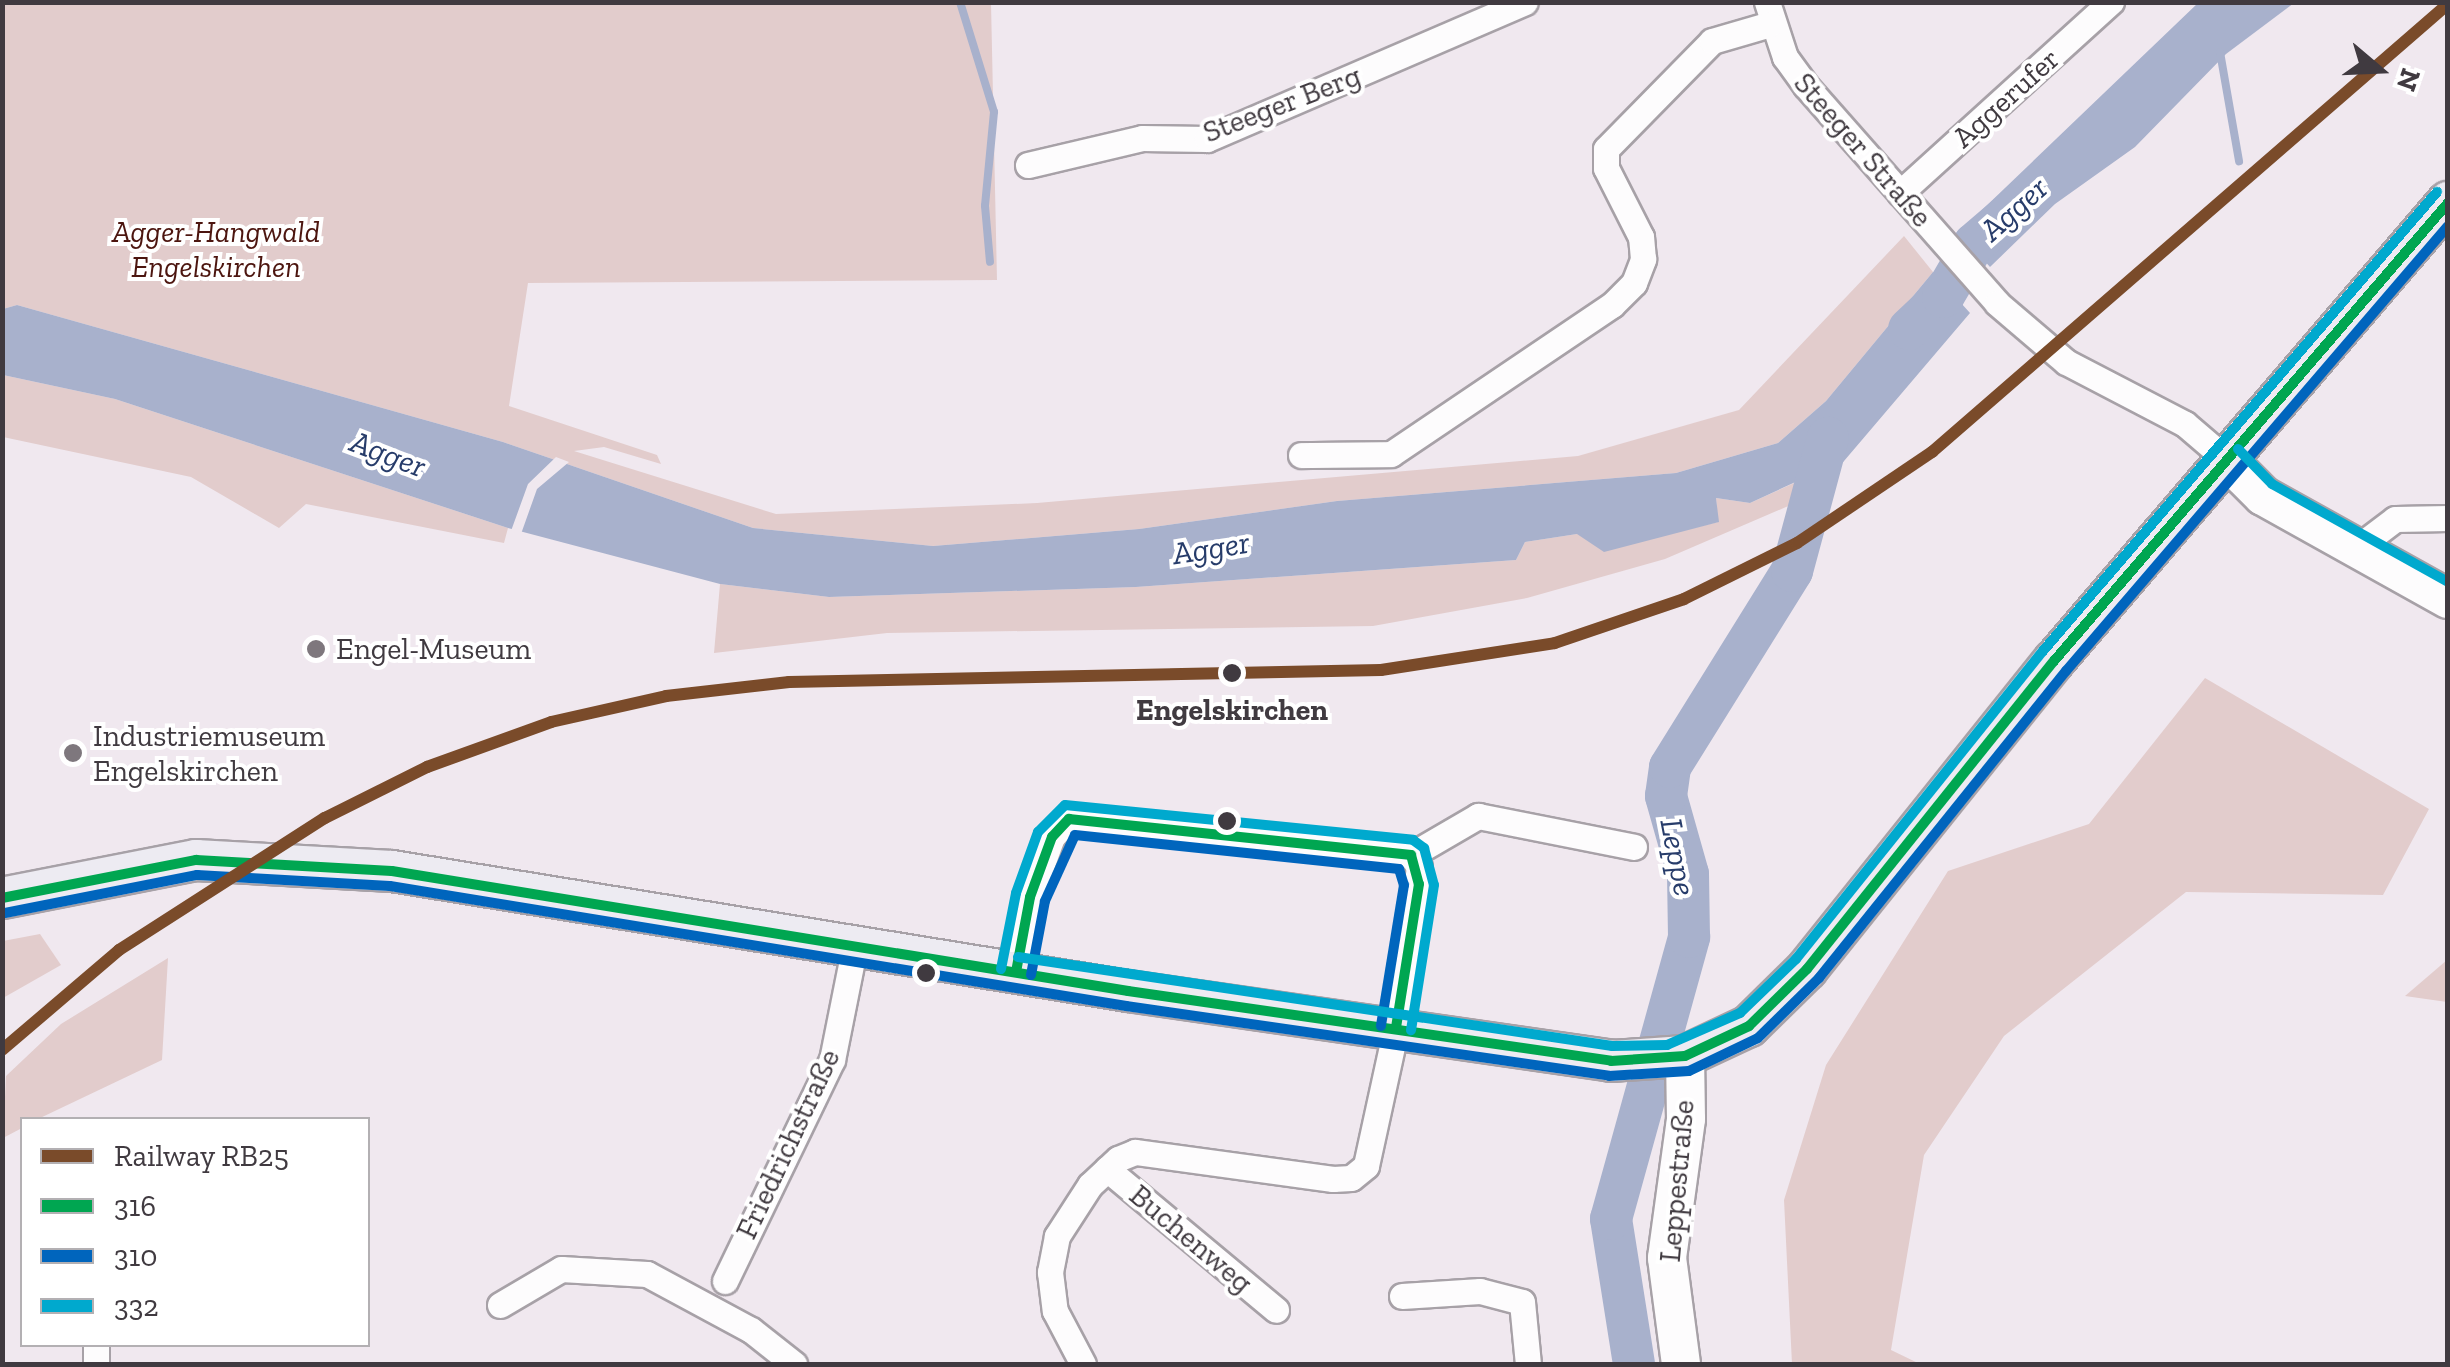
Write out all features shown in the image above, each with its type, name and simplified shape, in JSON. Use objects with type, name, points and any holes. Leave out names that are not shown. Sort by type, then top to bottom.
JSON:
[{"type":"main road","points":[[2,898],[142,866],[255,861],[392,870],[1016,972],[1396,1028],[1662,1060],[1749,1026],[1807,969],[2054,662],[2448,202]]},
{"type":"main road","points":[[2227,460],[2263,496],[2448,599]]},
{"type":"main road","name":"Leppestraße","points":[[1662,1060],[1686,1119],[1666,1258],[1680,1364]]},
{"type":"street","name":"Steeger Berg","points":[[1028,165],[1142,138],[1207,139],[1525,2]]},
{"type":"street","name":"Aggerufer","points":[[1905,198],[2112,2]]},
{"type":"street","name":"Steeger Straße","points":[[1301,455],[1391,454],[1612,304],[1634,283],[1643,258],[1637,227],[1606,168],[1606,149],[1712,41],[1769,13],[1806,86],[2026,330],[2087,376],[2195,430],[2227,460]]},
{"type":"street","points":[[2358,547],[2395,519],[2448,518]]},
{"type":"street","points":[[1016,972],[1030,897],[1052,837],[1070,820],[1411,855],[1478,816],[1634,847]]},
{"type":"street","points":[[1083,1364],[1055,1311],[1050,1272],[1057,1236],[1107,1169],[1135,1152],[1350,1178],[1374,1152],[1418,884],[1411,855]]},
{"type":"street","name":"Friedrichstraße","points":[[725,1281],[832,1060],[855,946]]},
{"type":"street","name":"Buchenweg","points":[[1107,1169],[1276,1310]]},
{"type":"street","points":[[500,1305],[561,1269],[647,1274],[707,1305],[794,1364]]},
{"type":"street","points":[[1402,1296],[1480,1291],[1522,1302],[1528,1364]]},
{"type":"green space","name":"Agger-Hangwald Engelskirchen","points":[[3,2],[991,3],[997,280],[528,283],[509,406],[657,455],[661,464],[604,447],[574,451],[776,514],[1037,503],[1578,456],[1739,410],[1904,236],[1933,272],[1826,401],[1778,443],[1676,473],[1337,501],[1139,529],[933,546],[753,528],[503,442],[17,305],[3,309]]},
{"type":"green space","points":[[3,375],[115,399],[508,528],[504,543],[306,504],[279,528],[191,477],[3,437]]},
{"type":"green space","points":[[1803,479],[1800,501],[1665,559],[1527,598],[1373,626],[887,633],[714,653],[720,584],[829,597],[1136,587],[1516,560],[1525,542],[1577,534],[1669,534],[1718,522],[1716,498],[1750,503]]},
{"type":"green space","points":[[2205,678],[2429,809],[2383,895],[2186,892],[2004,1036],[1924,1155],[1891,1350],[1920,1364],[1792,1364],[1784,1200],[1826,1065],[1948,871],[2089,824]]},
{"type":"green space","points":[[40,934],[61,965],[3,998],[3,941]]},
{"type":"green space","points":[[168,958],[162,1060],[42,1117],[20,1117],[20,1129],[3,1138],[6,1076],[61,1024]]},
{"type":"green space","points":[[2447,960],[2447,1002],[2405,996]]},
{"type":"water","points":[[2198,3],[2294,3],[2226,54],[2135,147],[2055,204],[1990,267],[1959,232]]},
{"type":"water","points":[[1933,272],[1970,313],[1827,481],[1800,501],[1802,479],[1750,503],[1716,498],[1719,522],[1604,552],[1577,534],[1525,542],[1516,560],[1136,587],[829,597],[720,584],[508,528],[115,399],[3,375],[3,309],[17,305],[503,442],[753,528],[933,546],[1139,529],[1337,501],[1676,473],[1778,443],[1826,401]]},
{"type":"pier","points":[[556,457],[569,462],[537,489],[521,534],[511,531],[528,484]]},
{"type":"waterway","points":[[960,2],[994,112],[985,206],[990,262]]},
{"type":"waterway","points":[[2220,52],[2239,161]]},
{"type":"waterway","name":"Agger","points":[[1909,329],[1943,297],[1974,244],[2016,208]]},
{"type":"waterway","name":"Leppe","points":[[1634,1364],[1611,1219],[1689,937],[1688,874],[1666,796],[1670,767],[1792,571],[1828,438]]},
{"type":"rail line","name":"RB25","points":[[2,1050],[119,950],[325,818],[427,767],[551,722],[666,696],[789,682],[1381,670],[1555,643],[1684,599],[1797,543],[1932,452],[2448,4]]},
{"type":"transit line","name":"332","points":[[1018,957],[1612,1046],[1667,1045],[1740,1013],[1796,959],[2043,651],[2437,192]]},
{"type":"transit line","name":"316","points":[[2,898],[196,860],[392,871],[1128,991],[1611,1061],[1685,1056],[1749,1026],[1807,969],[2054,661],[2448,203]]},
{"type":"transit line","name":"310","points":[[5,913],[197,875],[390,886],[1126,1006],[1609,1076],[1689,1071],[1758,1038],[1819,978],[2066,671],[2448,226]]},
{"type":"transit line","name":"332","points":[[2238,449],[2272,484],[2448,582]]},
{"type":"transit line","name":"332","points":[[1001,969],[1016,893],[1038,832],[1065,805],[1413,840],[1424,848],[1434,885],[1411,1030]]},
{"type":"transit line","name":"316","points":[[1016,972],[1030,897],[1052,837],[1069,819],[1411,855],[1419,884],[1396,1028]]},
{"type":"transit line","name":"310","points":[[1031,975],[1045,901],[1075,835],[1399,869],[1404,885],[1381,1026]]},
{"type":"place","name":"Engel-Museum","points":[[316,649]]},
{"type":"place","name":"Engelskirchen","points":[[1232,673]]},
{"type":"place","name":"Industriemuseum Engelskirchen","points":[[73,753]]}]
